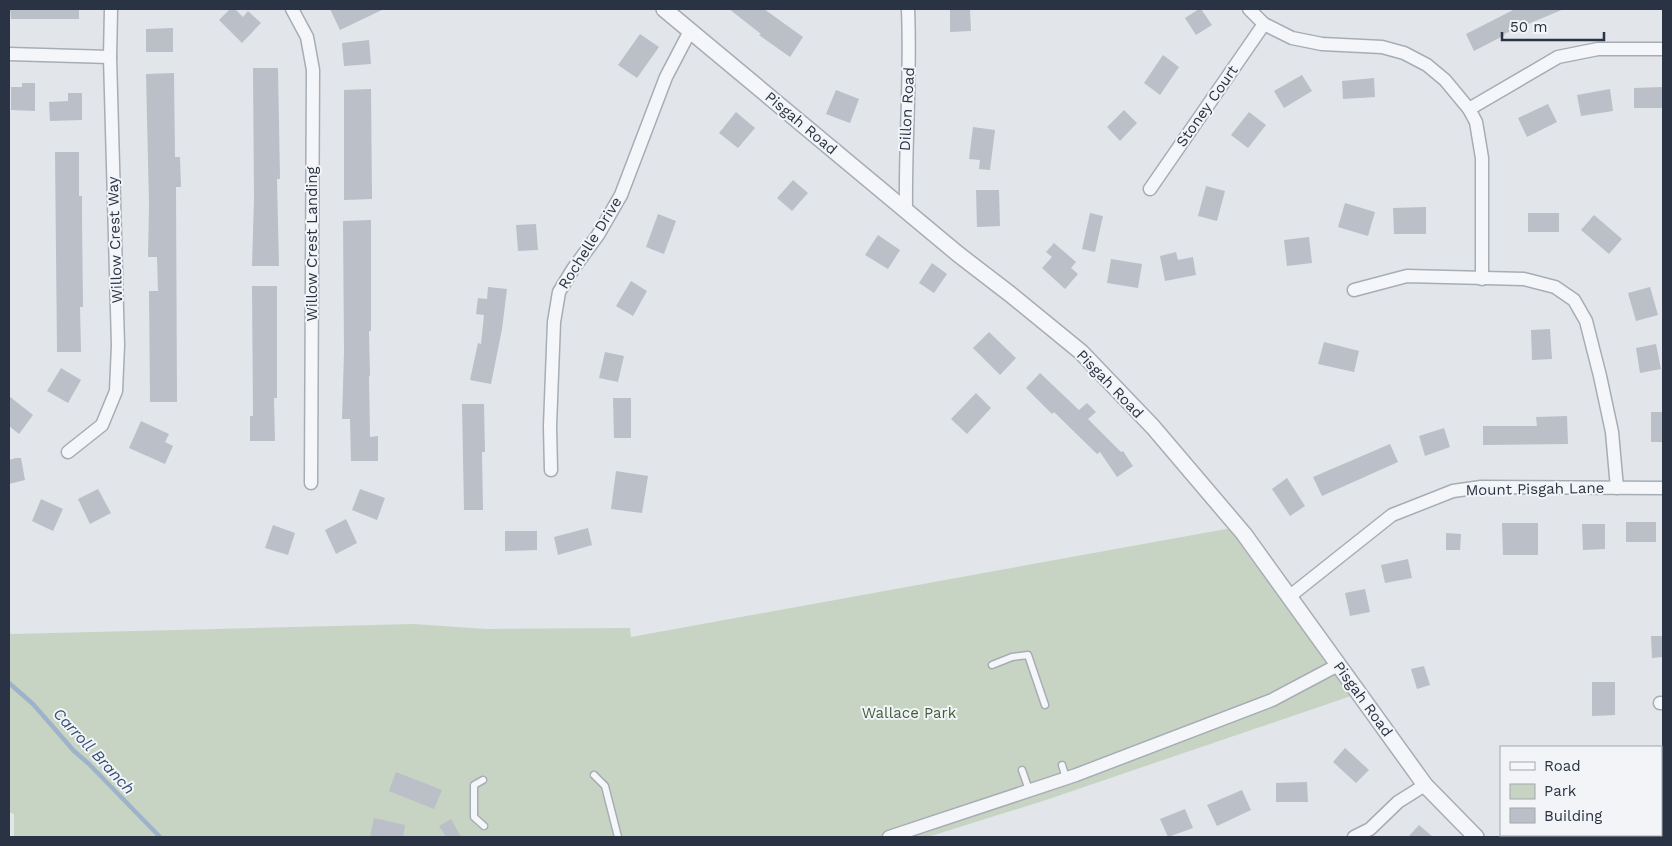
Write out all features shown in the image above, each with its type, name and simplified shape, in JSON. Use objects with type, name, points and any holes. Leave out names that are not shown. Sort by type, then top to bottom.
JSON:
[{"type":"street","name":"Willow Crest Way","points":[[68,452],[102,425],[116,391],[118,345],[110,57],[111,9]]},
{"type":"street","name":"Willow Crest Landing","points":[[292,9],[307,37],[313,70],[311,483]]},
{"type":"street","name":"Pisgah Road","points":[[664,9],[958,254],[1081,352],[1159,434],[1244,534],[1425,785],[1476,837]]},
{"type":"street","name":"Dillon Road","points":[[906,210],[905,154],[910,51],[908,9]]},
{"type":"street","points":[[1249,9],[1264,24],[1292,38],[1322,44],[1382,47],[1404,53],[1427,65],[1445,80],[1470,109],[1476,122],[1482,158],[1482,279]]},
{"type":"street","name":"Stoney Court","points":[[1150,189],[1264,24]]},
{"type":"street","name":"Rochelle Drive","points":[[551,470],[550,426],[554,322],[559,292],[572,269],[598,234],[621,195],[666,77],[690,31]]},
{"type":"street","points":[[1470,109],[1558,57],[1598,49],[1663,49]]},
{"type":"street","points":[[9,54],[110,57]]},
{"type":"street","points":[[1354,290],[1407,276],[1524,280],[1555,287],[1574,300],[1586,321],[1600,376],[1612,432],[1617,488]]},
{"type":"street","name":"Mount Pisgah Lane","points":[[1290,596],[1392,515],[1453,491],[1481,487],[1663,488]]},
{"type":"street","points":[[889,837],[1066,778],[1272,700],[1338,665]]},
{"type":"street","points":[[1354,837],[1370,829],[1398,802],[1425,785]]},
{"type":"lane","points":[[992,665],[1012,657],[1028,655],[1045,705]]},
{"type":"lane","points":[[1062,765],[1066,778]]},
{"type":"lane","points":[[1022,770],[1029,790]]},
{"type":"lane","points":[[594,775],[605,786],[618,837]]},
{"type":"lane","points":[[484,780],[474,785],[474,817],[484,826]]},
{"type":"green space","name":"Wallace Park","points":[[1237,527],[1357,694],[1046,800],[928,837],[14,837],[14,814],[9,812],[9,631],[11,634],[414,624],[486,629],[630,628],[631,637]]},
{"type":"building","points":[[10,9],[79,9],[79,19],[11,19]]},
{"type":"building","points":[[230,9],[235,9],[243,17],[248,11],[261,23],[242,43],[219,20]]},
{"type":"building","points":[[330,9],[384,9],[340,30]]},
{"type":"building","points":[[729,9],[764,9],[803,37],[790,57],[759,35],[761,34]]},
{"type":"building","points":[[950,9],[970,9],[971,31],[950,32]]},
{"type":"building","points":[[1201,9],[1212,25],[1196,35],[1185,18]]},
{"type":"building","points":[[1515,9],[1564,9],[1504,34],[1474,51],[1466,34]]},
{"type":"building","points":[[173,28],[173,52],[146,52],[146,29]]},
{"type":"building","points":[[640,34],[659,47],[637,78],[618,65]]},
{"type":"building","points":[[369,40],[371,64],[344,66],[342,43]]},
{"type":"building","points":[[1163,55],[1179,67],[1160,95],[1144,83]]},
{"type":"building","points":[[253,68],[278,68],[280,179],[277,179],[279,266],[252,266],[254,199]]},
{"type":"building","points":[[174,73],[175,157],[180,157],[181,187],[176,187],[177,402],[150,402],[149,291],[158,291],[157,257],[148,257],[149,204],[146,74]]},
{"type":"building","points":[[1302,75],[1312,91],[1284,108],[1274,91]]},
{"type":"building","points":[[1374,78],[1375,97],[1343,99],[1342,81]]},
{"type":"building","points":[[22,83],[35,83],[35,111],[11,110],[11,87],[22,87]]},
{"type":"building","points":[[1663,87],[1663,108],[1634,108],[1634,88]]},
{"type":"building","points":[[371,89],[372,199],[344,200],[344,90]]},
{"type":"building","points":[[1610,89],[1613,111],[1581,116],[1577,95]]},
{"type":"building","points":[[836,90],[859,99],[850,123],[826,114]]},
{"type":"building","points":[[68,93],[82,93],[82,120],[50,121],[49,102],[68,101]]},
{"type":"building","points":[[1548,104],[1557,122],[1527,137],[1518,118]]},
{"type":"building","points":[[1124,110],[1137,123],[1120,141],[1107,127]]},
{"type":"building","points":[[736,112],[755,128],[738,148],[719,133]]},
{"type":"building","points":[[1249,112],[1266,125],[1248,148],[1231,135]]},
{"type":"building","points":[[973,127],[995,130],[990,170],[979,169],[980,160],[969,159]]},
{"type":"building","points":[[55,152],[79,152],[79,196],[82,196],[83,307],[80,307],[81,352],[57,352]]},
{"type":"building","points":[[793,180],[808,193],[792,211],[777,198]]},
{"type":"building","points":[[1206,186],[1225,191],[1217,221],[1198,216]]},
{"type":"building","points":[[976,190],[999,190],[1000,226],[977,227]]},
{"type":"building","points":[[1345,203],[1375,212],[1368,236],[1338,227]]},
{"type":"building","points":[[1426,207],[1426,234],[1394,234],[1393,208]]},
{"type":"building","points":[[1090,213],[1103,216],[1095,252],[1082,249]]},
{"type":"building","points":[[1528,213],[1559,213],[1559,232],[1528,232]]},
{"type":"building","points":[[658,214],[676,221],[664,254],[646,247]]},
{"type":"building","points":[[1594,215],[1622,239],[1609,254],[1581,230]]},
{"type":"building","points":[[371,220],[370,437],[378,436],[378,461],[351,461],[350,419],[342,419],[344,352],[343,221]]},
{"type":"building","points":[[536,224],[538,250],[518,251],[516,225]]},
{"type":"building","points":[[878,235],[900,250],[888,269],[865,255]]},
{"type":"building","points":[[1309,237],[1312,263],[1287,266],[1284,240]]},
{"type":"building","points":[[1054,243],[1076,262],[1071,268],[1078,274],[1065,289],[1042,268],[1052,257],[1046,252]]},
{"type":"building","points":[[1176,252],[1178,260],[1193,257],[1196,275],[1165,281],[1160,256]]},
{"type":"building","points":[[1111,259],[1142,264],[1138,288],[1107,283]]},
{"type":"building","points":[[932,263],[947,274],[934,293],[919,283]]},
{"type":"building","points":[[631,281],[647,291],[633,316],[616,306]]},
{"type":"building","points":[[252,286],[277,286],[277,398],[274,398],[275,441],[250,441],[250,416],[253,416]]},
{"type":"building","points":[[488,287],[507,289],[502,329],[491,384],[470,380],[478,343],[481,344],[484,315],[476,314],[478,298],[487,299]]},
{"type":"building","points":[[1650,287],[1658,315],[1636,321],[1628,293]]},
{"type":"building","points":[[1550,329],[1552,359],[1532,360],[1531,330]]},
{"type":"building","points":[[989,332],[1016,358],[1000,375],[973,348]]},
{"type":"building","points":[[1324,342],[1359,351],[1354,372],[1318,364]]},
{"type":"building","points":[[1656,344],[1661,369],[1640,373],[1636,348]]},
{"type":"building","points":[[605,352],[624,356],[618,382],[599,378]]},
{"type":"building","points":[[61,368],[81,380],[68,403],[47,391]]},
{"type":"building","points":[[1040,373],[1079,410],[1087,403],[1096,412],[1088,419],[1121,452],[1123,451],[1133,466],[1117,477],[1100,452],[1097,454],[1026,388]]},
{"type":"building","points":[[976,393],[991,408],[967,434],[951,419]]},
{"type":"building","points":[[9,396],[33,415],[19,434],[9,426]]},
{"type":"building","points":[[613,398],[631,398],[631,438],[614,438]]},
{"type":"building","points":[[462,404],[484,404],[485,452],[482,452],[483,510],[464,510]]},
{"type":"building","points":[[1651,412],[1663,412],[1663,442],[1651,442]]},
{"type":"building","points":[[1567,416],[1568,444],[1483,445],[1483,426],[1537,426],[1536,417]]},
{"type":"building","points":[[141,421],[169,434],[165,442],[173,446],[165,464],[129,448]]},
{"type":"building","points":[[1444,428],[1450,447],[1425,456],[1419,436]]},
{"type":"building","points":[[1390,444],[1398,462],[1322,496],[1313,477]]},
{"type":"building","points":[[21,458],[25,480],[9,484],[9,460]]},
{"type":"building","points":[[616,471],[648,476],[642,513],[611,509]]},
{"type":"building","points":[[1287,478],[1305,506],[1290,516],[1272,489]]},
{"type":"building","points":[[98,489],[111,513],[90,524],[78,499]]},
{"type":"building","points":[[360,489],[385,498],[377,520],[352,510]]},
{"type":"building","points":[[41,499],[63,509],[53,531],[32,521]]},
{"type":"building","points":[[346,519],[357,543],[336,554],[325,530]]},
{"type":"building","points":[[1626,522],[1656,522],[1656,542],[1626,542]]},
{"type":"building","points":[[1502,523],[1538,523],[1538,555],[1503,555]]},
{"type":"building","points":[[1582,524],[1605,524],[1605,549],[1583,550]]},
{"type":"building","points":[[273,525],[295,533],[288,555],[265,548]]},
{"type":"building","points":[[588,528],[592,545],[558,555],[554,537]]},
{"type":"building","points":[[505,531],[537,531],[537,550],[505,551]]},
{"type":"building","points":[[1446,533],[1461,534],[1460,550],[1446,550]]},
{"type":"building","points":[[1408,559],[1412,578],[1385,583],[1381,565]]},
{"type":"building","points":[[1365,589],[1370,612],[1350,616],[1345,593]]},
{"type":"building","points":[[1651,636],[1663,636],[1663,657],[1652,658]]},
{"type":"building","points":[[1424,666],[1430,685],[1417,689],[1411,669]]},
{"type":"building","points":[[1592,682],[1615,682],[1615,715],[1592,716]]},
{"type":"building","points":[[1345,748],[1369,770],[1356,783],[1333,762]]},
{"type":"building","points":[[396,772],[442,790],[434,809],[389,791]]},
{"type":"building","points":[[1307,782],[1308,802],[1276,802],[1276,783]]},
{"type":"building","points":[[1242,790],[1251,810],[1217,826],[1207,805]]},
{"type":"building","points":[[1185,809],[1193,828],[1168,837],[1160,819]]},
{"type":"building","points":[[374,818],[405,825],[403,837],[370,837]]},
{"type":"building","points":[[451,819],[461,837],[446,837],[439,826]]},
{"type":"building","points":[[1419,825],[1433,837],[1408,837]]},
{"type":"waterway","name":"Carroll Branch","points":[[9,683],[33,704],[74,751],[160,837]]}]
